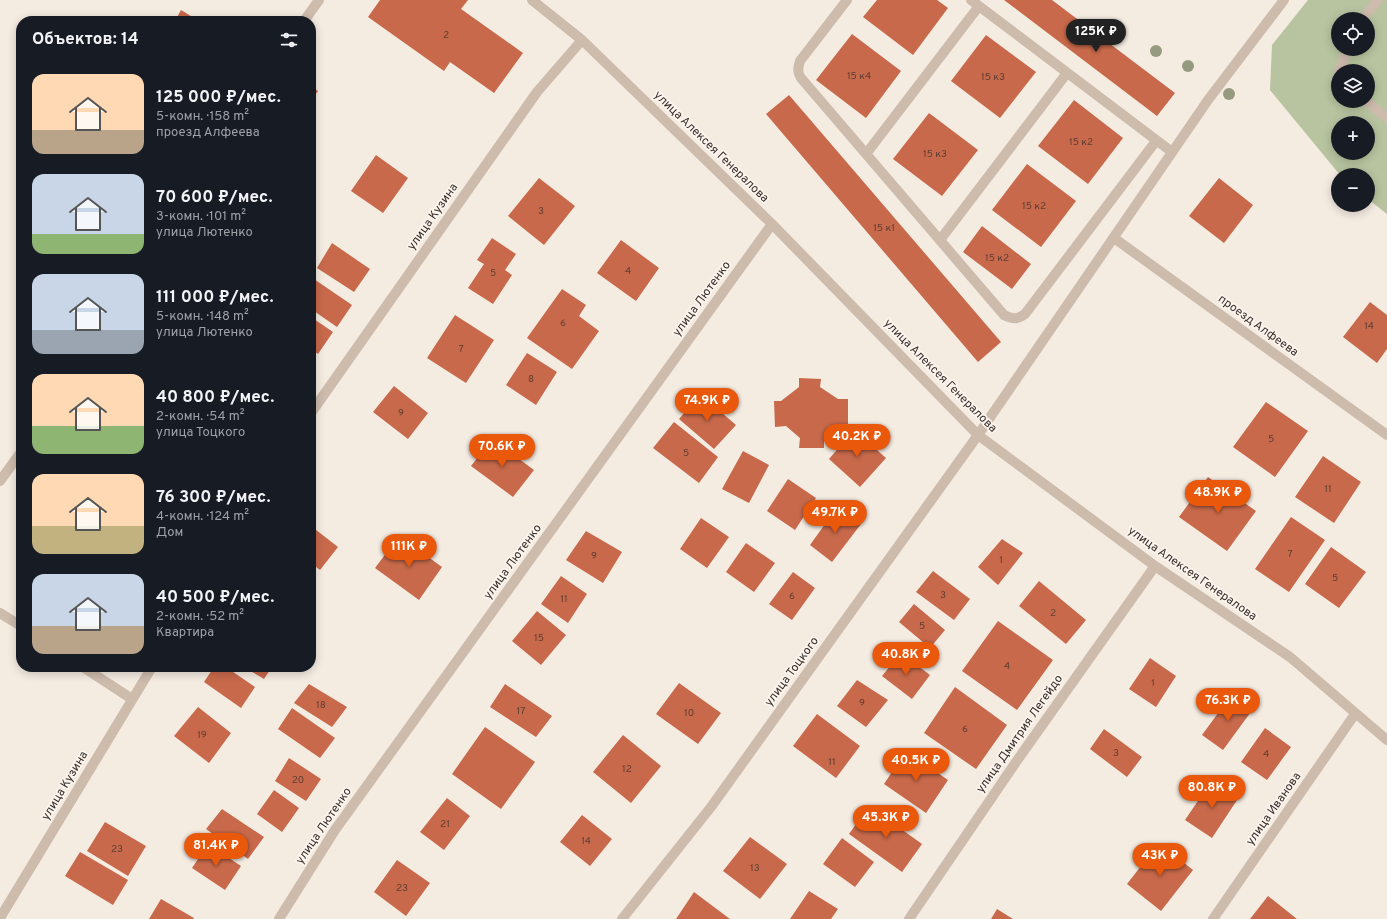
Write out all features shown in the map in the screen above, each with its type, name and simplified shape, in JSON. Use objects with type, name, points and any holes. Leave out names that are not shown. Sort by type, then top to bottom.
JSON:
[{"type":"street","points":[[308,16],[319,0]]},
{"type":"street","name":"улица Алексея Генералова","points":[[532,0],[582,40],[772,224],[978,435],[1155,566],[1290,657],[1387,740]]},
{"type":"street","points":[[847,0],[800,61],[798,73],[1004,315],[1010,318],[1020,318],[1025,314],[1156,141]]},
{"type":"street","points":[[971,0],[1172,152]]},
{"type":"street","name":"улица Тоцкого","points":[[622,919],[711,807],[978,435],[1208,100],[1284,0]]},
{"type":"street","points":[[1369,12],[1378,0]]},
{"type":"street","points":[[866,154],[979,6]]},
{"type":"street","name":"улица Кузина","points":[[316,406],[537,92],[582,40]]},
{"type":"street","points":[[940,240],[1067,73]]},
{"type":"street","points":[[1375,108],[1387,118]]},
{"type":"street","name":"улица Лютенко","points":[[279,919],[340,823],[772,224]]},
{"type":"street","name":"проезд Алфеева","points":[[1114,238],[1387,435]]},
{"type":"street","points":[[0,481],[16,459]]},
{"type":"street","name":"улица Дмитрия Легейдо","points":[[909,919],[1016,762],[1155,566]]},
{"type":"street","points":[[0,613],[16,623]]},
{"type":"street","points":[[91,672],[132,699]]},
{"type":"street","name":"улица Кузина","points":[[0,918],[149,672]]},
{"type":"street","name":"улица Иванова","points":[[1213,919],[1355,714]]},
{"type":"green space","points":[[1308,0],[1387,0],[1387,214],[1375,205],[1375,168],[1334,168],[1270,90],[1272,45]]},
{"type":"building","points":[[380,0],[468,0],[461,9],[523,53],[494,93],[450,62],[444,71],[368,17]]},
{"type":"building","points":[[877,0],[937,0],[948,8],[913,55],[863,17]]},
{"type":"building","points":[[1004,0],[1052,0],[1175,93],[1157,116]]},
{"type":"building","points":[[181,10],[191,16],[178,16]]},
{"type":"building","points":[[852,34],[901,71],[866,118],[816,80]]},
{"type":"building","points":[[986,35],[1036,72],[1000,118],[951,81]]},
{"type":"building","points":[[789,95],[1001,342],[978,362],[766,114]]},
{"type":"building","points":[[1074,100],[1123,138],[1088,184],[1038,146]]},
{"type":"building","points":[[929,113],[978,150],[942,196],[893,159]]},
{"type":"building","points":[[376,155],[408,178],[383,213],[351,191]]},
{"type":"building","points":[[1027,164],[1076,201],[1041,247],[992,210]]},
{"type":"building","points":[[539,178],[575,206],[544,245],[508,216]]},
{"type":"building","points":[[1219,178],[1253,205],[1224,243],[1189,216]]},
{"type":"building","points":[[982,226],[1031,264],[1012,289],[963,252]]},
{"type":"building","points":[[492,238],[516,254],[505,270],[512,275],[493,304],[468,288],[484,264],[477,260]]},
{"type":"building","points":[[621,240],[659,268],[636,301],[597,273]]},
{"type":"building","points":[[332,243],[370,269],[354,292],[317,268]]},
{"type":"building","points":[[316,280],[352,305],[337,327],[316,312]]},
{"type":"building","points":[[562,289],[586,305],[579,316],[599,331],[572,369],[527,338]]},
{"type":"building","points":[[1370,302],[1387,315],[1387,349],[1377,363],[1343,337]]},
{"type":"building","points":[[455,315],[494,340],[466,383],[427,358]]},
{"type":"building","points":[[316,320],[333,332],[318,354],[316,353]]},
{"type":"building","points":[[527,353],[557,372],[536,405],[506,385]]},
{"type":"building","points":[[799,378],[821,379],[820,387],[838,399],[848,399],[848,424],[838,424],[824,439],[824,448],[799,448],[800,438],[786,426],[775,427],[774,401],[781,401],[799,387]]},
{"type":"building","points":[[394,386],[428,413],[408,439],[373,412]]},
{"type":"building","points":[[700,394],[736,425],[714,449],[679,419]]},
{"type":"building","points":[[1266,402],[1308,431],[1275,477],[1233,447]]},
{"type":"building","points":[[674,422],[718,457],[699,483],[653,448]]},
{"type":"building","points":[[854,430],[886,458],[860,487],[829,459]]},
{"type":"building","points":[[492,439],[534,470],[513,497],[471,466]]},
{"type":"building","points":[[743,451],[769,465],[749,503],[722,489]]},
{"type":"building","points":[[1323,456],[1361,482],[1334,523],[1295,497]]},
{"type":"building","points":[[1208,477],[1256,511],[1227,551],[1179,517]]},
{"type":"building","points":[[788,479],[816,498],[795,530],[767,511]]},
{"type":"building","points":[[838,506],[861,524],[832,562],[810,545]]},
{"type":"building","points":[[1291,517],[1325,540],[1289,592],[1255,569]]},
{"type":"building","points":[[701,518],[729,537],[707,568],[680,549]]},
{"type":"building","points":[[316,530],[338,547],[320,570],[316,567]]},
{"type":"building","points":[[586,531],[622,552],[603,583],[566,560]]},
{"type":"building","points":[[399,536],[442,567],[419,600],[375,568]]},
{"type":"building","points":[[1002,539],[1023,553],[998,585],[978,567]]},
{"type":"building","points":[[746,543],[775,563],[754,592],[726,572]]},
{"type":"building","points":[[1331,547],[1366,572],[1339,608],[1305,584]]},
{"type":"building","points":[[933,571],[970,599],[954,620],[916,592]]},
{"type":"building","points":[[793,572],[815,588],[792,620],[769,604]]},
{"type":"building","points":[[561,576],[587,594],[568,623],[541,604]]},
{"type":"building","points":[[1039,581],[1086,620],[1066,644],[1019,606]]},
{"type":"building","points":[[914,604],[945,630],[930,648],[899,622]]},
{"type":"building","points":[[537,611],[566,635],[541,665],[512,641]]},
{"type":"building","points":[[998,621],[1053,660],[1017,710],[962,671]]},
{"type":"building","points":[[901,653],[930,675],[912,699],[882,676]]},
{"type":"building","points":[[1150,658],[1176,676],[1156,707],[1129,689]]},
{"type":"building","points":[[211,672],[233,672],[255,687],[241,708],[204,682]]},
{"type":"building","points":[[252,672],[269,672],[264,679]]},
{"type":"building","points":[[857,680],[888,700],[866,727],[837,706]]},
{"type":"building","points":[[679,683],[721,713],[698,744],[656,714]]},
{"type":"building","points":[[309,684],[347,707],[332,727],[294,703]]},
{"type":"building","points":[[505,684],[552,716],[536,737],[490,707]]},
{"type":"building","points":[[955,687],[1007,725],[976,769],[924,733]]},
{"type":"building","points":[[1232,694],[1253,709],[1223,750],[1202,735]]},
{"type":"building","points":[[198,707],[231,733],[209,763],[174,736]]},
{"type":"building","points":[[292,708],[335,738],[320,758],[278,729]]},
{"type":"building","points":[[817,714],[860,746],[836,778],[793,746]]},
{"type":"building","points":[[485,727],[535,762],[501,809],[452,774]]},
{"type":"building","points":[[1265,728],[1291,747],[1267,780],[1241,762]]},
{"type":"building","points":[[1104,729],[1142,757],[1127,777],[1090,749]]},
{"type":"building","points":[[623,735],[661,766],[631,803],[593,772]]},
{"type":"building","points":[[906,751],[948,780],[926,813],[884,784]]},
{"type":"building","points":[[289,758],[321,779],[306,801],[275,781]]},
{"type":"building","points":[[1212,780],[1239,797],[1212,838],[1185,820]]},
{"type":"building","points":[[274,790],[299,808],[282,832],[257,814]]},
{"type":"building","points":[[447,798],[470,816],[444,850],[420,832]]},
{"type":"building","points":[[869,806],[922,844],[902,872],[849,834]]},
{"type":"building","points":[[222,809],[264,837],[248,859],[206,829]]},
{"type":"building","points":[[582,815],[612,839],[590,866],[560,842]]},
{"type":"building","points":[[105,822],[146,846],[128,876],[87,851]]},
{"type":"building","points":[[750,837],[787,864],[760,899],[723,871]]},
{"type":"building","points":[[842,838],[874,862],[855,887],[823,864]]},
{"type":"building","points":[[1159,843],[1193,870],[1161,911],[1127,884]]},
{"type":"building","points":[[208,844],[241,866],[225,890],[192,868]]},
{"type":"building","points":[[80,852],[128,880],[113,905],[65,876]]},
{"type":"building","points":[[397,860],[430,883],[406,916],[374,892]]},
{"type":"building","points":[[809,891],[838,909],[831,919],[790,919]]},
{"type":"building","points":[[694,892],[730,919],[676,919]]},
{"type":"building","points":[[1268,896],[1297,919],[1250,919]]},
{"type":"building","points":[[161,899],[194,918],[149,919]]},
{"type":"building","points":[[997,909],[1013,919],[991,919]]}]
